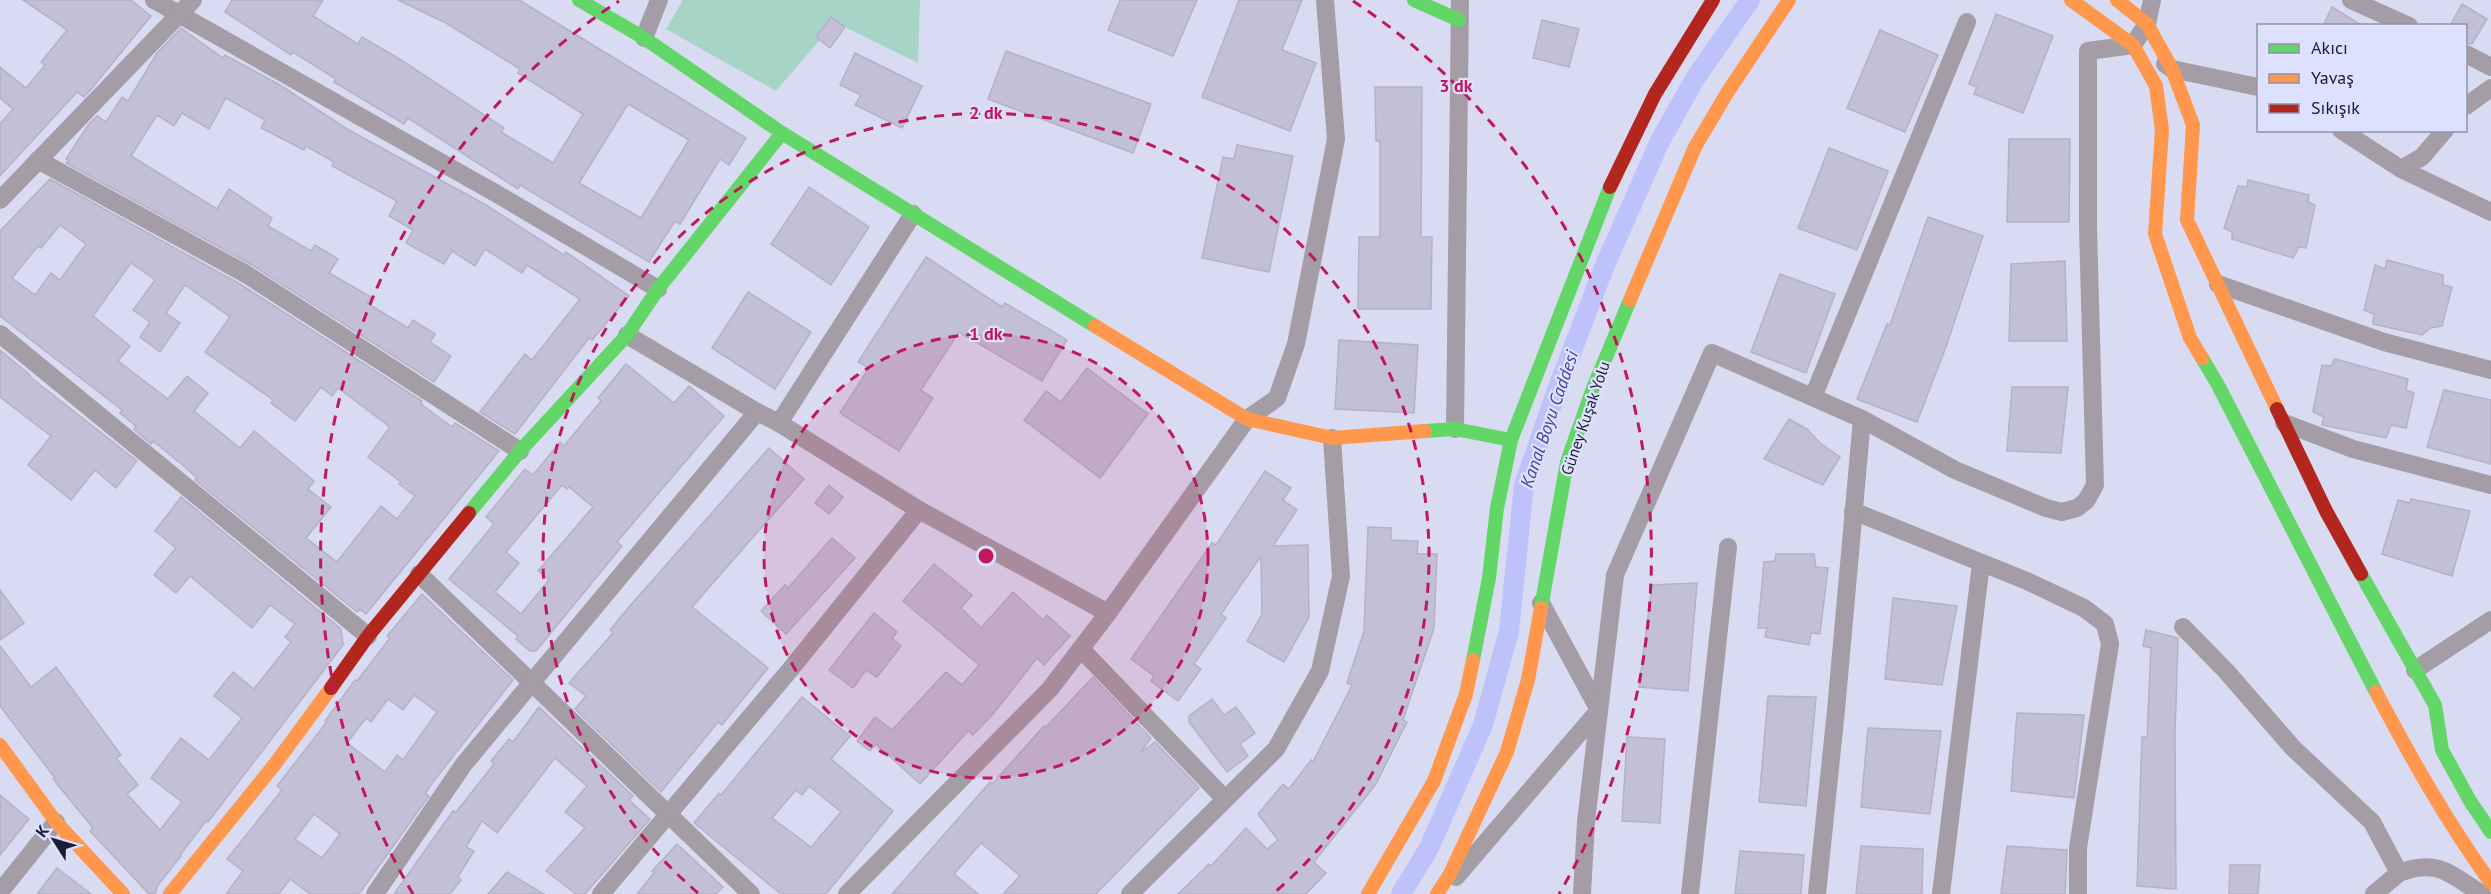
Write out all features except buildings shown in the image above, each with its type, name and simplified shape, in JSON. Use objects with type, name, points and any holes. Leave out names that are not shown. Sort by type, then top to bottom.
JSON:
[{"type":"main road","points":[[579,0],[644,38],[782,133],[1247,419],[1332,438],[1455,429],[1511,440]]},
{"type":"main road","points":[[1414,0],[1459,20]]},
{"type":"main road","points":[[1368,894],[1434,781],[1466,694],[1489,578],[1497,508],[1511,440],[1602,203],[1655,94],[1713,0]]},
{"type":"main road","name":"Güney Kuşak Yolu","points":[[1439,894],[1507,752],[1528,680],[1567,462],[1593,388],[1695,147],[1727,93],[1789,0]]},
{"type":"main road","points":[[2071,0],[2106,23],[2133,45],[2156,86],[2162,130],[2155,234],[2190,338],[2218,385],[2351,646],[2426,785],[2458,838],[2491,883]]},
{"type":"main road","points":[[2117,0],[2147,24],[2172,69],[2193,125],[2187,220],[2326,511],[2435,705],[2442,750],[2470,801],[2491,832]]},
{"type":"main road","points":[[170,894],[275,765],[368,636],[520,451],[627,335],[658,289],[782,133]]},
{"type":"main road","points":[[0,745],[56,822],[123,894]]},
{"type":"street","points":[[154,0],[497,194],[658,289]]},
{"type":"street","points":[[0,200],[193,0]]},
{"type":"street","points":[[644,38],[659,0]]},
{"type":"street","points":[[847,894],[1050,689],[1108,613],[1247,419],[1277,398],[1296,344],[1336,138],[1325,0]]},
{"type":"street","points":[[1455,429],[1460,0]]},
{"type":"street","points":[[2133,45],[2147,24],[2152,0]]},
{"type":"street","points":[[2351,0],[2405,24]]},
{"type":"street","points":[[1813,397],[1967,22]]},
{"type":"street","points":[[1582,894],[1586,822],[1615,575],[1712,353],[1862,418],[1955,470],[2046,508],[2062,512],[2077,508],[2086,501],[2095,485],[2088,228],[2088,51],[2133,45],[2172,69],[2257,87]]},
{"type":"street","points":[[2467,55],[2491,67]]},
{"type":"street","points":[[2467,105],[2491,88]]},
{"type":"street","points":[[2344,132],[2402,169],[2491,212]]},
{"type":"street","points":[[2402,169],[2422,157],[2443,132]]},
{"type":"street","points":[[38,160],[246,274],[520,451]]},
{"type":"street","points":[[779,423],[913,214]]},
{"type":"street","points":[[2218,284],[2374,339],[2491,370]]},
{"type":"street","points":[[0,334],[368,636]]},
{"type":"street","points":[[627,335],[779,423],[919,510],[1108,613]]},
{"type":"street","points":[[375,894],[464,764],[757,412]]},
{"type":"street","points":[[1817,894],[1862,418]]},
{"type":"street","points":[[2284,423],[2353,450],[2491,485]]},
{"type":"street","points":[[1130,894],[1224,798],[1276,749],[1320,671],[1341,576],[1332,438]]},
{"type":"street","points":[[601,894],[670,814],[919,510]]},
{"type":"street","points":[[1854,511],[2084,608],[2105,624],[2110,644],[2078,848],[2078,894]]},
{"type":"street","points":[[1690,894],[1728,547]]},
{"type":"street","points":[[1941,894],[1981,563]]},
{"type":"street","points":[[419,574],[751,894]]},
{"type":"street","points":[[1541,603],[1599,710]]},
{"type":"street","points":[[2415,670],[2491,620]]},
{"type":"street","points":[[2183,627],[2226,671],[2293,748],[2372,822],[2399,873]]},
{"type":"street","points":[[1081,649],[1224,798]]},
{"type":"street","points":[[1439,894],[1599,710]]},
{"type":"street","points":[[0,891],[56,822]]},
{"type":"street","points":[[2374,894],[2399,873],[2416,866],[2439,867],[2482,894]]},
{"type":"green space","points":[[683,0],[920,0],[918,63],[835,22],[776,91],[666,29]]},
{"type":"waterway","name":"Kanal Boyu Caddesi","points":[[1401,894],[1429,848],[1483,725],[1509,631],[1524,485],[1558,387],[1605,265],[1660,141],[1696,77],[1750,0]]},
{"type":"traffic: fast","points":[[579,0],[644,38],[782,133],[1095,326]]},
{"type":"traffic: fast","points":[[1414,0],[1459,20]]},
{"type":"traffic: fast","points":[[469,513],[520,451],[627,335],[658,289],[782,133]]},
{"type":"traffic: fast","points":[[1473,660],[1489,578],[1497,508],[1511,440],[1610,187]]},
{"type":"traffic: fast","points":[[1541,608],[1567,462],[1593,388],[1630,300]]},
{"type":"traffic: fast","points":[[2202,358],[2376,692]]},
{"type":"traffic: fast","points":[[1425,431],[1455,429],[1511,440]]},
{"type":"traffic: fast","points":[[2361,574],[2435,705],[2442,750],[2470,801],[2491,832]]},
{"type":"traffic: slow","points":[[1630,300],[1695,147],[1727,93],[1789,0]]},
{"type":"traffic: slow","points":[[2071,0],[2133,45],[2156,86],[2162,130],[2155,234],[2190,338],[2202,358]]},
{"type":"traffic: slow","points":[[2117,0],[2147,24],[2172,69],[2193,125],[2187,220],[2277,409]]},
{"type":"traffic: slow","points":[[1095,326],[1247,419],[1332,438],[1425,431]]},
{"type":"traffic: slow","points":[[1437,894],[1450,874],[1507,752],[1528,680],[1541,608]]},
{"type":"traffic: slow","points":[[1368,894],[1434,781],[1466,694],[1473,660]]},
{"type":"traffic: slow","points":[[170,894],[275,764],[331,688]]},
{"type":"traffic: slow","points":[[2376,692],[2430,789],[2459,837],[2491,883]]},
{"type":"traffic: slow","points":[[0,745],[56,822],[123,894]]},
{"type":"traffic: jam","points":[[1610,187],[1655,94],[1713,0]]},
{"type":"traffic: jam","points":[[2277,409],[2326,511],[2361,574]]},
{"type":"traffic: jam","points":[[331,688],[368,636],[469,513]]}]
